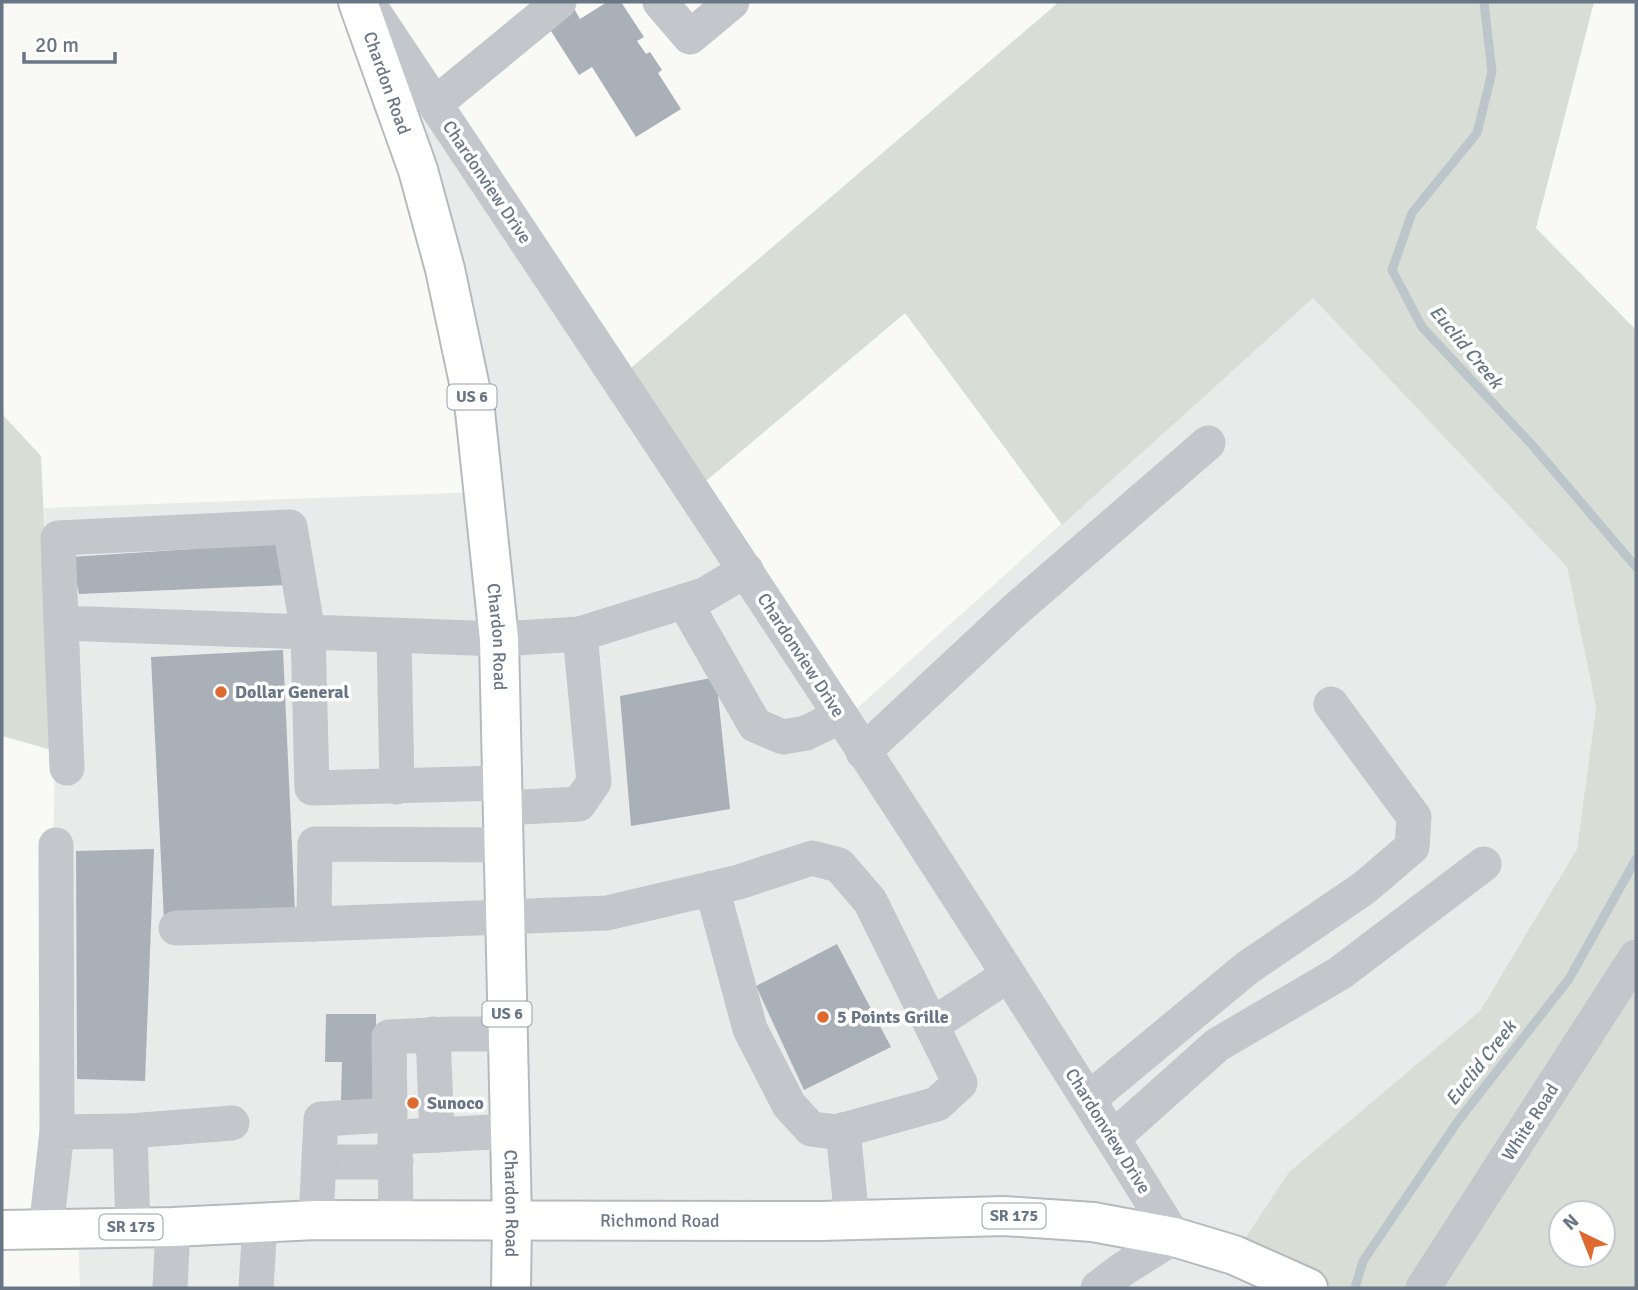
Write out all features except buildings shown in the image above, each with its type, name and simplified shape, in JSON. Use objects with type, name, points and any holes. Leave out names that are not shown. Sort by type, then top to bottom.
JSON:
[{"type":"main road","name":"Chardon Road","points":[[358,2],[418,170],[445,270],[475,411],[499,639],[512,1220],[511,1288]]},
{"type":"main road","name":"Richmond Road","points":[[2,1230],[173,1227],[316,1220],[852,1220],[1004,1216],[1093,1222],[1174,1237],[1234,1255],[1299,1284]]},
{"type":"street","name":"Chardonview Drive","points":[[367,2],[746,570],[1089,1099],[1174,1237]]},
{"type":"street","points":[[435,104],[559,2]]},
{"type":"street","points":[[660,2],[690,37],[732,2]]},
{"type":"street","points":[[863,752],[1014,611],[1208,443]]},
{"type":"street","points":[[67,768],[58,538],[290,527],[308,632],[312,788],[397,787],[579,804],[594,782],[580,634]]},
{"type":"street","points":[[61,623],[499,639],[580,634],[704,595],[746,570]]},
{"type":"street","points":[[684,601],[755,725],[783,737],[806,733],[841,716]]},
{"type":"street","points":[[394,636],[397,787]]},
{"type":"street","points":[[1089,1099],[1247,968],[1364,888],[1412,847],[1414,817],[1331,704]]},
{"type":"street","points":[[314,924],[315,844],[504,845]]},
{"type":"street","points":[[47,1229],[57,1132],[56,845]]},
{"type":"street","points":[[176,928],[607,913],[712,888],[812,858],[839,865],[870,901],[960,1083],[937,1104],[836,1132],[811,1129],[789,1105],[750,1029],[712,888]]},
{"type":"street","points":[[1113,1138],[1217,1045],[1340,973],[1484,863]]},
{"type":"street","name":"White Road","points":[[1423,1288],[1636,957]]},
{"type":"street","points":[[932,1025],[1008,975]]},
{"type":"street","points":[[433,1034],[438,1135]]},
{"type":"street","points":[[396,1220],[389,1037],[508,1034]]},
{"type":"street","points":[[316,1220],[321,1119],[394,1138]]},
{"type":"street","points":[[57,1132],[130,1131],[232,1124]]},
{"type":"street","points":[[843,1130],[852,1220]]},
{"type":"street","points":[[130,1131],[133,1227]]},
{"type":"street","points":[[320,1162],[394,1138],[510,1132]]},
{"type":"street","points":[[256,1288],[260,1223]]},
{"type":"street","points":[[170,1288],[173,1227]]},
{"type":"street","points":[[1098,1288],[1174,1237]]},
{"type":"shaded area","points":[[358,2],[844,720],[1313,297],[1567,567],[1596,707],[1577,849],[1480,1011],[1289,1173],[1235,1255],[1270,1288],[80,1288],[78,1228],[46,1229],[55,751],[44,508],[483,492]]},
{"type":"shaded area","points":[[1059,2],[1594,2],[1536,228],[1636,330],[1636,1288],[1270,1288],[1234,1255],[1289,1172],[1480,1011],[1577,849],[1596,707],[1567,567],[1313,298],[1062,525],[905,313],[693,492],[618,379]]},
{"type":"shaded area","points":[[2,414],[41,456],[55,751],[2,736]]},
{"type":"waterway","name":"Euclid Creek","points":[[1484,2],[1492,72],[1477,133],[1412,213],[1392,270],[1422,327],[1533,446],[1636,567]]},
{"type":"waterway","name":"Euclid Creek","points":[[1355,1288],[1363,1261],[1458,1121],[1569,979],[1636,859]]},
{"type":"place","name":"Dollar General","points":[[221,692]]},
{"type":"place","name":"5 Points Grille","points":[[823,1017]]},
{"type":"place","name":"Sunoco","points":[[413,1103]]}]
